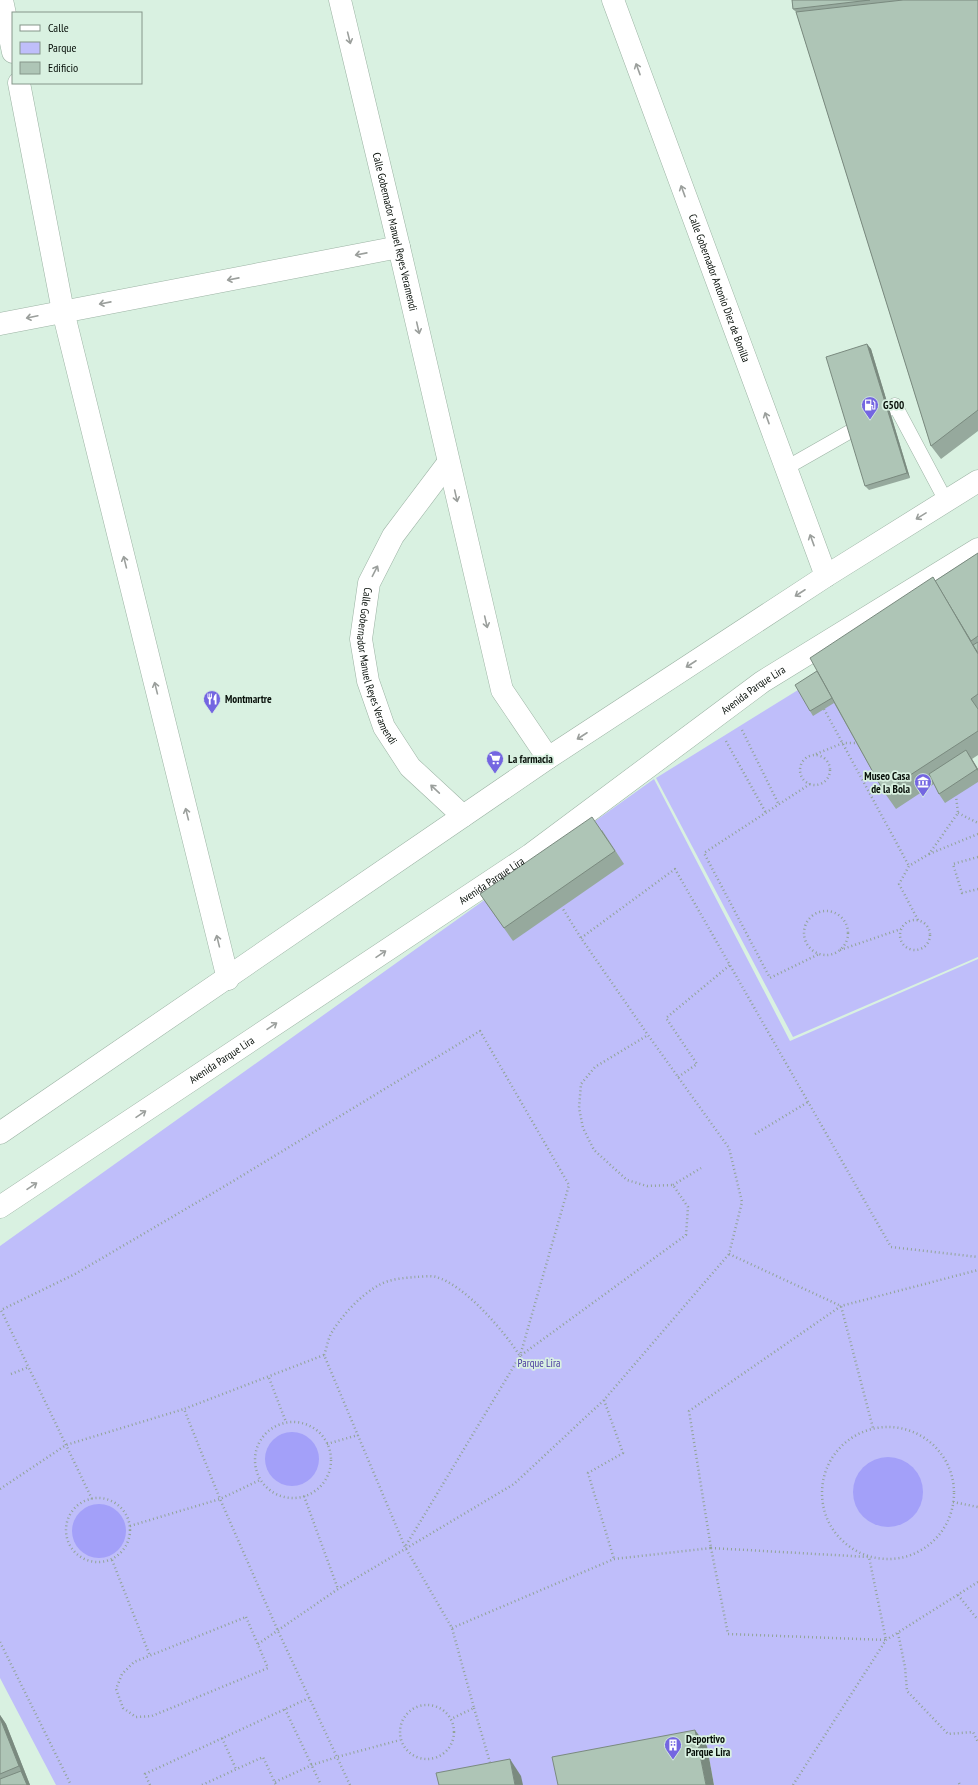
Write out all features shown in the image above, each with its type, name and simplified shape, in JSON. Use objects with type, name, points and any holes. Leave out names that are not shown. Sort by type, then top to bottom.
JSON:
[{"type":"street","points":[[2,0],[8,46]]},
{"type":"street","name":"Calle Gobernador Manuel Reyes Veramendi","points":[[340,0],[502,690],[548,758]]},
{"type":"street","name":"Calle Gobernador Antonio Diez de Bonilla","points":[[613,0],[826,576]]},
{"type":"street","points":[[19,84],[63,311],[228,979]]},
{"type":"street","points":[[0,324],[399,247]]},
{"type":"street","name":"Calle Gobernador Manuel Reyes Veramendi","points":[[448,463],[393,536],[369,583],[361,639],[368,681],[384,727],[410,767],[463,816]]},
{"type":"street","points":[[0,1133],[228,979],[548,758],[826,576],[978,481]]},
{"type":"street","name":"Avenida Parque Lira","points":[[0,1207],[530,855],[762,682],[978,549]]},
{"type":"lane","points":[[889,409],[896,405],[946,501]]},
{"type":"lane","points":[[786,468],[850,431]]},
{"type":"path","points":[[824,709],[909,866]]},
{"type":"path","points":[[736,732],[741,729],[779,805]]},
{"type":"path","points":[[730,736],[725,739],[766,813]]},
{"type":"path","points":[[810,784],[802,777],[800,767],[805,759],[843,743],[859,743]]},
{"type":"path","points":[[815,755],[827,761],[829,765],[829,774],[823,782],[819,784],[810,784],[704,853],[770,978],[819,954]]},
{"type":"path","points":[[927,855],[958,814],[956,796]]},
{"type":"path","points":[[958,814],[978,823]]},
{"type":"path","points":[[901,929],[901,938],[905,946],[915,950],[923,947],[929,939],[929,929],[918,920],[899,884],[909,866],[927,855],[978,834]]},
{"type":"path","points":[[978,857],[953,864],[962,893],[978,889]]},
{"type":"path","points":[[581,938],[675,869],[891,1247],[978,1257]]},
{"type":"path","points":[[258,1644],[338,1589],[514,1484],[604,1400],[729,1254],[742,1202],[729,1148],[648,1035],[581,938],[563,909]]},
{"type":"path","points":[[840,950],[848,939],[846,924],[836,914],[822,912],[810,919],[806,925],[805,932],[808,945],[819,954],[826,955],[901,929],[908,921],[918,920]]},
{"type":"path","points":[[678,1077],[697,1064],[666,1018],[730,965]]},
{"type":"path","points":[[92,1499],[1,1310],[82,1270],[230,1183],[480,1031],[569,1185],[520,1356],[405,1548]]},
{"type":"path","points":[[648,1035],[595,1067],[581,1084],[579,1108],[582,1128],[594,1150],[627,1180],[647,1186],[673,1185],[701,1168]]},
{"type":"path","points":[[755,1134],[808,1102]]},
{"type":"path","points":[[520,1356],[686,1236],[688,1207],[673,1185]]},
{"type":"path","points":[[729,1254],[841,1306]]},
{"type":"path","points":[[886,1640],[728,1634],[711,1548],[689,1411],[841,1306],[978,1270]]},
{"type":"path","points":[[493,1774],[452,1628],[405,1548],[324,1355],[331,1333],[343,1316],[380,1284],[405,1278],[436,1276],[456,1287],[474,1303],[509,1338],[520,1356]]},
{"type":"path","points":[[841,1306],[873,1428]]},
{"type":"path","points":[[0,1489],[66,1445],[184,1409],[268,1378],[324,1355]]},
{"type":"path","points":[[11,1374],[29,1367]]},
{"type":"path","points":[[268,1378],[286,1422]]},
{"type":"path","points":[[604,1400],[623,1453],[588,1473],[614,1559]]},
{"type":"path","points":[[184,1409],[220,1499],[278,1631],[350,1785]]},
{"type":"path","points":[[286,1422],[298,1422],[310,1426],[320,1434],[327,1444],[330,1457],[329,1469],[324,1481],[316,1490],[304,1496],[292,1498],[279,1496],[268,1489],[260,1480],[256,1469],[255,1456],[258,1444],[270,1430],[286,1422]]},
{"type":"path","points":[[452,1628],[614,1559],[711,1548],[869,1557],[891,1560],[914,1555],[933,1542],[947,1524],[953,1502],[953,1479],[945,1460],[931,1443],[914,1432],[894,1427],[873,1428],[853,1436],[838,1450],[827,1468],[822,1488],[824,1509],[833,1530],[848,1546],[869,1557]]},
{"type":"path","points":[[327,1444],[358,1435]]},
{"type":"path","points":[[130,1526],[220,1499],[260,1480]]},
{"type":"path","points":[[304,1496],[338,1589]]},
{"type":"path","points":[[103,1498],[113,1502],[122,1508],[127,1516],[130,1526],[130,1536],[127,1546],[112,1560],[92,1562],[82,1558],[74,1552],[69,1542],[66,1531],[68,1520],[73,1510],[81,1503],[92,1499],[103,1498]]},
{"type":"path","points":[[953,1502],[978,1507]]},
{"type":"path","points":[[869,1557],[886,1640]]},
{"type":"path","points":[[112,1560],[150,1656]]},
{"type":"path","points":[[794,1785],[886,1640],[978,1582]]},
{"type":"path","points":[[958,1595],[978,1620]]},
{"type":"path","points":[[246,1617],[258,1644],[268,1668],[152,1716],[136,1717],[123,1708],[116,1689],[122,1674],[134,1662],[246,1617]]},
{"type":"path","points":[[898,1633],[906,1667],[907,1691],[948,1734],[973,1732],[978,1742]]},
{"type":"path","points":[[0,1642],[71,1785]]},
{"type":"path","points":[[150,1785],[145,1774],[309,1698]]},
{"type":"path","points":[[421,1705],[430,1705],[442,1710],[451,1719],[454,1728],[451,1746],[444,1754],[427,1760],[418,1759],[410,1755],[404,1748],[400,1740],[399,1730],[401,1722],[412,1708],[421,1705]]},
{"type":"path","points":[[451,1719],[474,1708]]},
{"type":"path","points":[[285,1709],[321,1785]]},
{"type":"path","points":[[222,1738],[236,1769]]},
{"type":"path","points":[[274,1782],[312,1765],[337,1756],[400,1740]]},
{"type":"path","points":[[202,1785],[263,1757],[276,1785]]},
{"type":"green space","points":[[798,690],[836,702],[935,783],[978,782],[978,957],[793,1037],[656,778]]},
{"type":"green space","name":"Parque Lira","points":[[654,779],[790,1041],[978,959],[978,1785],[714,1785],[707,1746],[566,1785],[56,1785],[0,1678],[0,1246]]},
{"type":"shaded area","points":[[292,1432],[302,1434],[311,1440],[317,1449],[319,1459],[317,1469],[311,1478],[302,1484],[292,1486],[282,1484],[273,1478],[267,1469],[265,1459],[267,1449],[273,1440],[282,1434]]},
{"type":"shaded area","points":[[888,1457],[907,1463],[917,1473],[923,1492],[917,1511],[907,1521],[888,1527],[869,1521],[859,1511],[853,1492],[859,1473],[869,1463]]},
{"type":"shaded area","points":[[99,1504],[109,1506],[118,1512],[124,1521],[126,1531],[124,1541],[118,1550],[109,1556],[99,1558],[89,1556],[80,1550],[74,1541],[72,1531],[74,1521],[80,1512],[89,1506]]},
{"type":"building","points":[[792,0],[870,0],[793,9]]},
{"type":"building","points":[[903,0],[978,0],[978,410],[931,446],[796,12]]},
{"type":"building","name":"G500","points":[[867,344],[907,473],[865,486],[826,357]]},
{"type":"building","points":[[978,553],[978,636],[971,641],[935,581]]},
{"type":"building","points":[[933,577],[978,654],[978,694],[971,699],[978,709],[978,731],[884,792],[810,658]]},
{"type":"building","points":[[978,642],[978,653],[973,645]]},
{"type":"building","points":[[817,671],[832,698],[810,711],[795,685]]},
{"type":"building","points":[[966,750],[977,769],[939,794],[929,774]]},
{"type":"building","points":[[592,817],[615,851],[504,928],[480,894]]},
{"type":"building","points":[[0,1718],[19,1766],[0,1774]]},
{"type":"building","points":[[695,1730],[706,1785],[558,1785],[552,1757]]},
{"type":"building","points":[[510,1759],[515,1785],[439,1785],[436,1773]]},
{"type":"building","points":[[21,1771],[27,1785],[0,1785],[0,1779]]},
{"type":"place","name":"G500","points":[[870,420]]},
{"type":"place","name":"Montmartre","points":[[212,714]]},
{"type":"place","name":"La farmacia","points":[[495,774]]},
{"type":"place","name":"Museo Casa de la Bola","points":[[923,797]]},
{"type":"place","name":"Deportivo Parque Lira","points":[[673,1760]]}]
